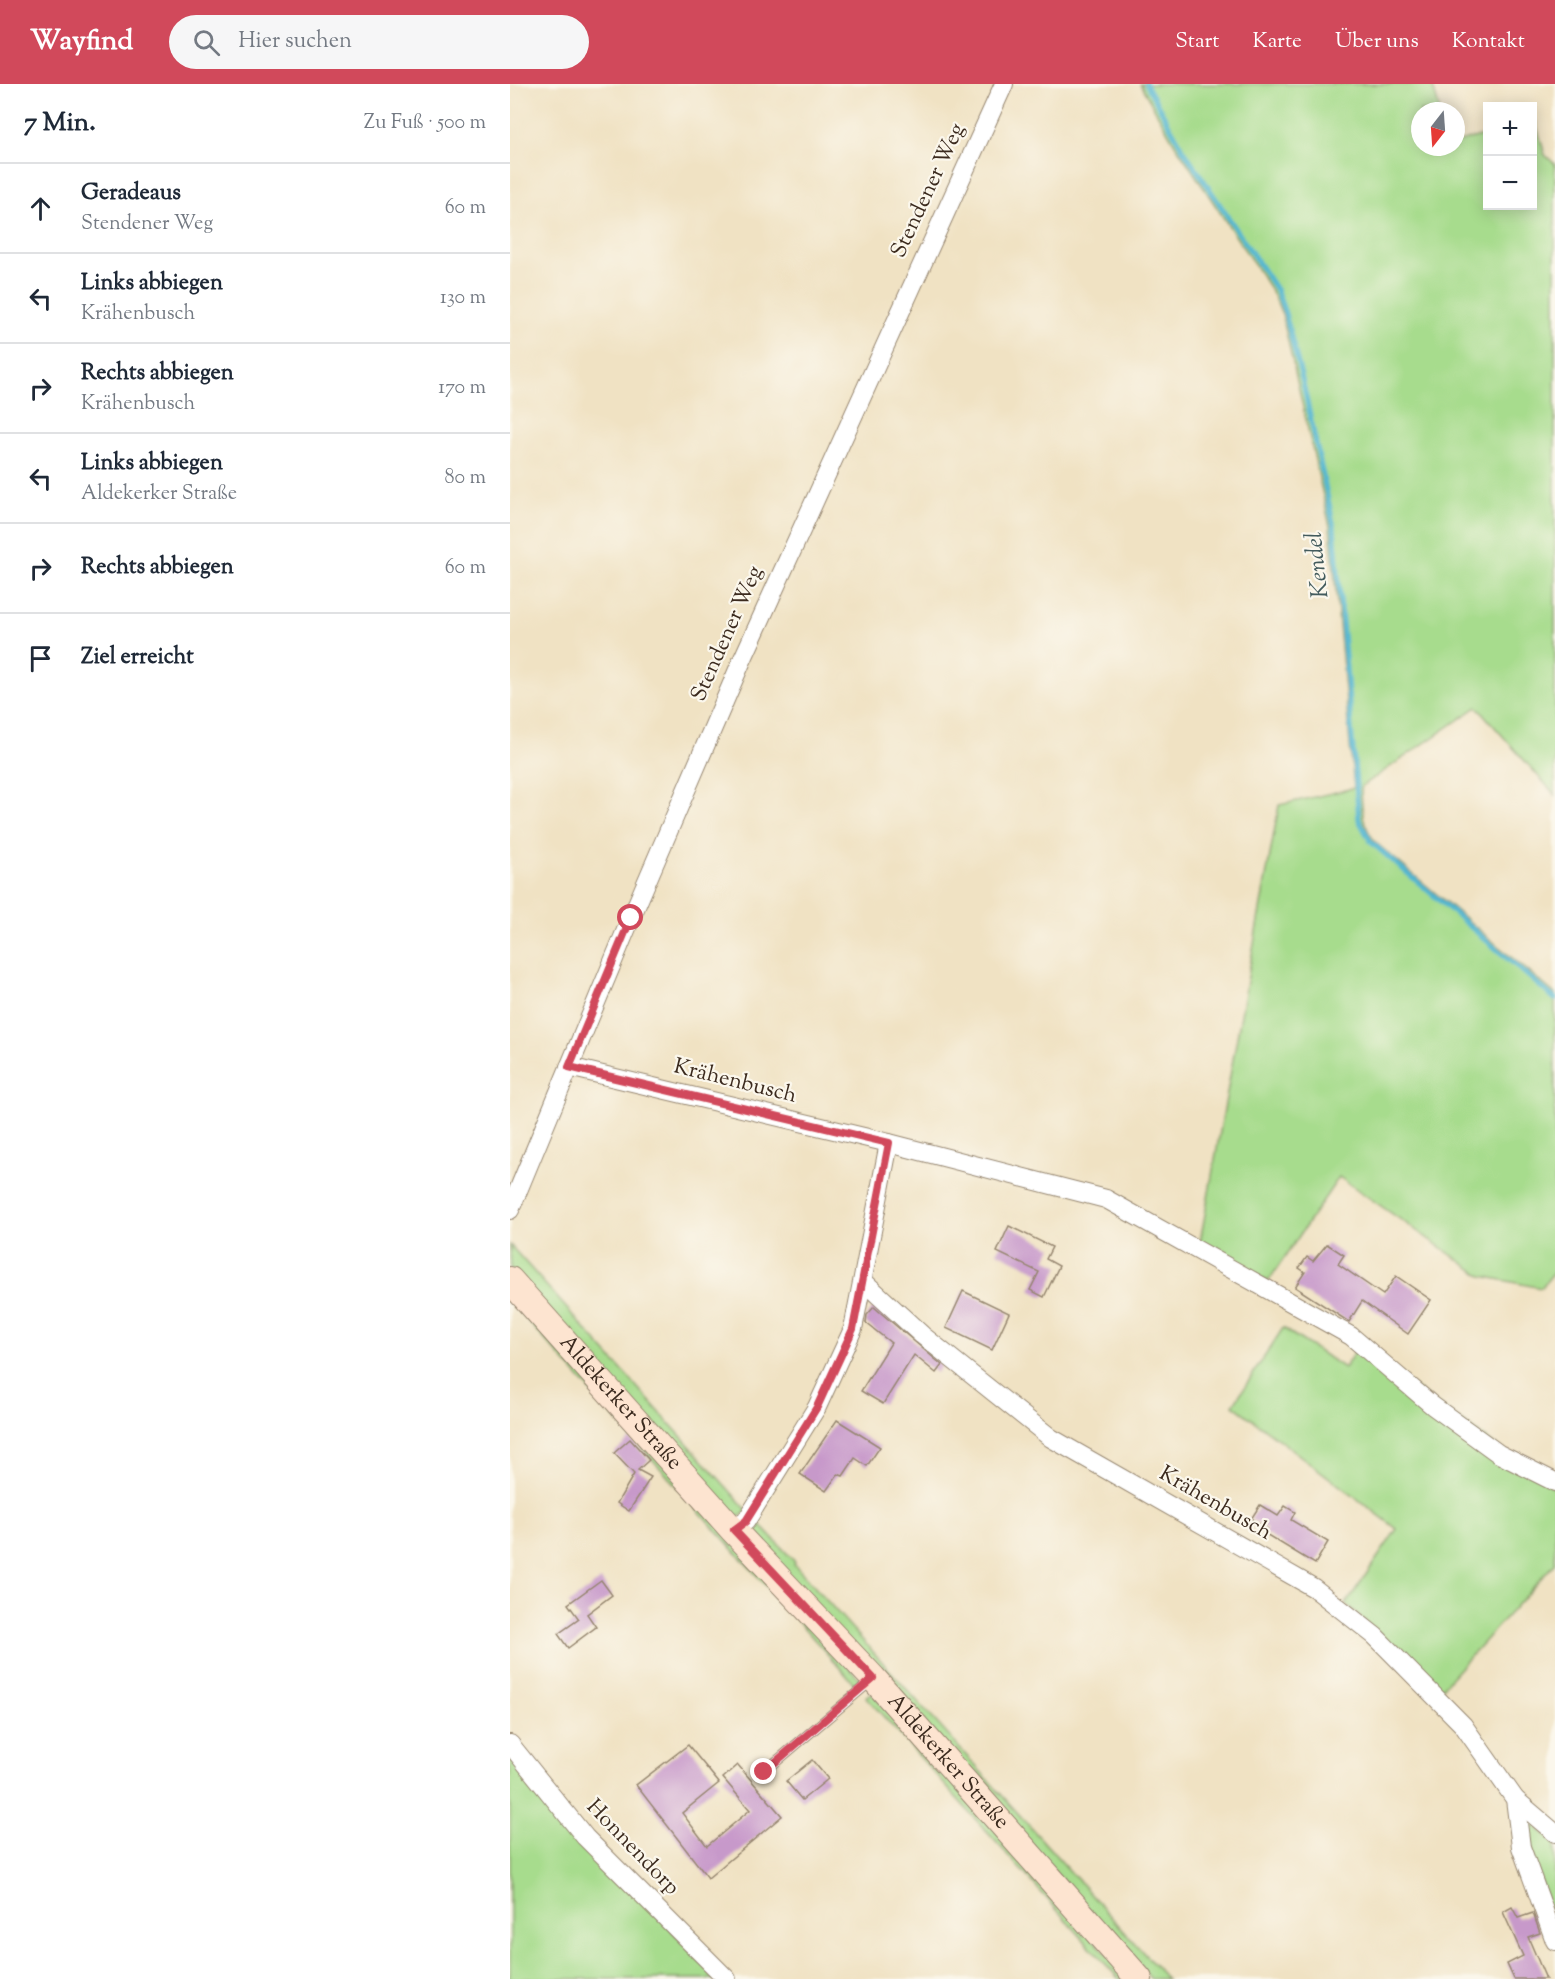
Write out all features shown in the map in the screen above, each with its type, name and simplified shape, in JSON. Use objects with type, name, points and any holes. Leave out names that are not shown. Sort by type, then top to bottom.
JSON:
[{"type":"street","name":"Stendener Weg","points":[[510,1210],[631,918],[740,665],[1004,84]]},
{"type":"street","name":"Krähenbusch","points":[[569,1067],[889,1143],[1106,1199],[1351,1336],[1433,1406],[1499,1454],[1555,1482]]},
{"type":"street","points":[[734,1530],[746,1521],[817,1407],[853,1329],[889,1143]]},
{"type":"street","name":"Aldekerker Straße","points":[[510,1280],[734,1530],[873,1678],[1139,1979]]},
{"type":"street","name":"Krähenbusch","points":[[863,1281],[922,1335],[1051,1438],[1314,1588],[1375,1636],[1463,1725],[1515,1799],[1555,1833]]},
{"type":"street","name":"Honnendorp","points":[[510,1744],[585,1837],[727,1979]]},
{"type":"street","name":"Krähenbusch","points":[[1515,1799],[1521,1847],[1555,1941]]},
{"type":"lane","points":[[764,1772],[873,1678]]},
{"type":"green space","points":[[1140,84],[1432,84],[1437,102],[1411,102],[1411,156],[1465,156],[1465,140],[1483,135],[1483,210],[1537,210],[1537,127],[1545,155],[1555,164],[1555,795],[1477,707],[1361,787],[1365,823],[1376,843],[1555,994],[1555,1271],[1541,1288],[1482,1276],[1339,1177],[1268,1282],[1200,1242],[1279,805],[1354,788],[1330,526],[1282,314],[1273,293],[1175,144]]},
{"type":"green space","points":[[510,1245],[748,1511],[739,1517],[733,1516],[511,1269]]},
{"type":"green space","points":[[510,1290],[862,1682],[858,1688],[510,1301]]},
{"type":"green space","points":[[1283,1328],[1344,1368],[1358,1347],[1555,1488],[1555,1563],[1439,1691],[1346,1604],[1397,1529],[1233,1405]]},
{"type":"green space","points":[[755,1519],[1167,1979],[1151,1979],[748,1532]]},
{"type":"green space","points":[[872,1693],[1129,1979],[1119,1979],[866,1697]]},
{"type":"green space","points":[[510,1755],[717,1979],[510,1979]]},
{"type":"green space","points":[[1522,1815],[1555,1843],[1555,1923],[1527,1845]]},
{"type":"building","points":[[1009,1226],[1052,1247],[1046,1259],[1059,1266],[1044,1297],[1030,1290],[1039,1272],[997,1252]]},
{"type":"building","points":[[1327,1244],[1344,1255],[1338,1264],[1383,1295],[1396,1276],[1431,1300],[1408,1334],[1362,1301],[1349,1322],[1295,1287],[1305,1272],[1299,1268],[1307,1257],[1313,1261]]},
{"type":"building","points":[[963,1291],[1009,1313],[992,1350],[946,1328]]},
{"type":"building","points":[[874,1307],[942,1365],[936,1373],[914,1355],[883,1404],[861,1391],[891,1343],[866,1323],[867,1315]]},
{"type":"building","points":[[837,1420],[880,1447],[867,1466],[855,1458],[843,1476],[838,1474],[826,1491],[800,1474]]},
{"type":"building","points":[[630,1439],[649,1460],[638,1470],[651,1477],[629,1511],[617,1503],[634,1474],[614,1453]]},
{"type":"building","points":[[1260,1505],[1278,1516],[1285,1506],[1295,1512],[1291,1520],[1328,1542],[1315,1564],[1264,1533],[1267,1529],[1251,1519]]},
{"type":"building","points":[[601,1580],[612,1595],[587,1614],[596,1627],[568,1648],[558,1634],[579,1619],[568,1604]]},
{"type":"building","points":[[688,1745],[719,1783],[682,1813],[707,1846],[750,1810],[723,1778],[738,1765],[782,1816],[708,1878],[636,1785]]},
{"type":"building","points":[[812,1760],[828,1779],[802,1800],[786,1781]]},
{"type":"building","points":[[1512,1907],[1518,1918],[1533,1913],[1540,1933],[1528,1937],[1546,1979],[1514,1979],[1507,1964],[1523,1956],[1503,1912]]},
{"type":"waterway","name":"Kendel","points":[[1146,84],[1183,149],[1277,291],[1285,313],[1303,383],[1334,527],[1359,820],[1371,842],[1555,999]]},
{"type":"route","points":[[631,918],[569,1067],[889,1143],[853,1329],[817,1407],[746,1521],[734,1530],[873,1678],[764,1772]]}]
